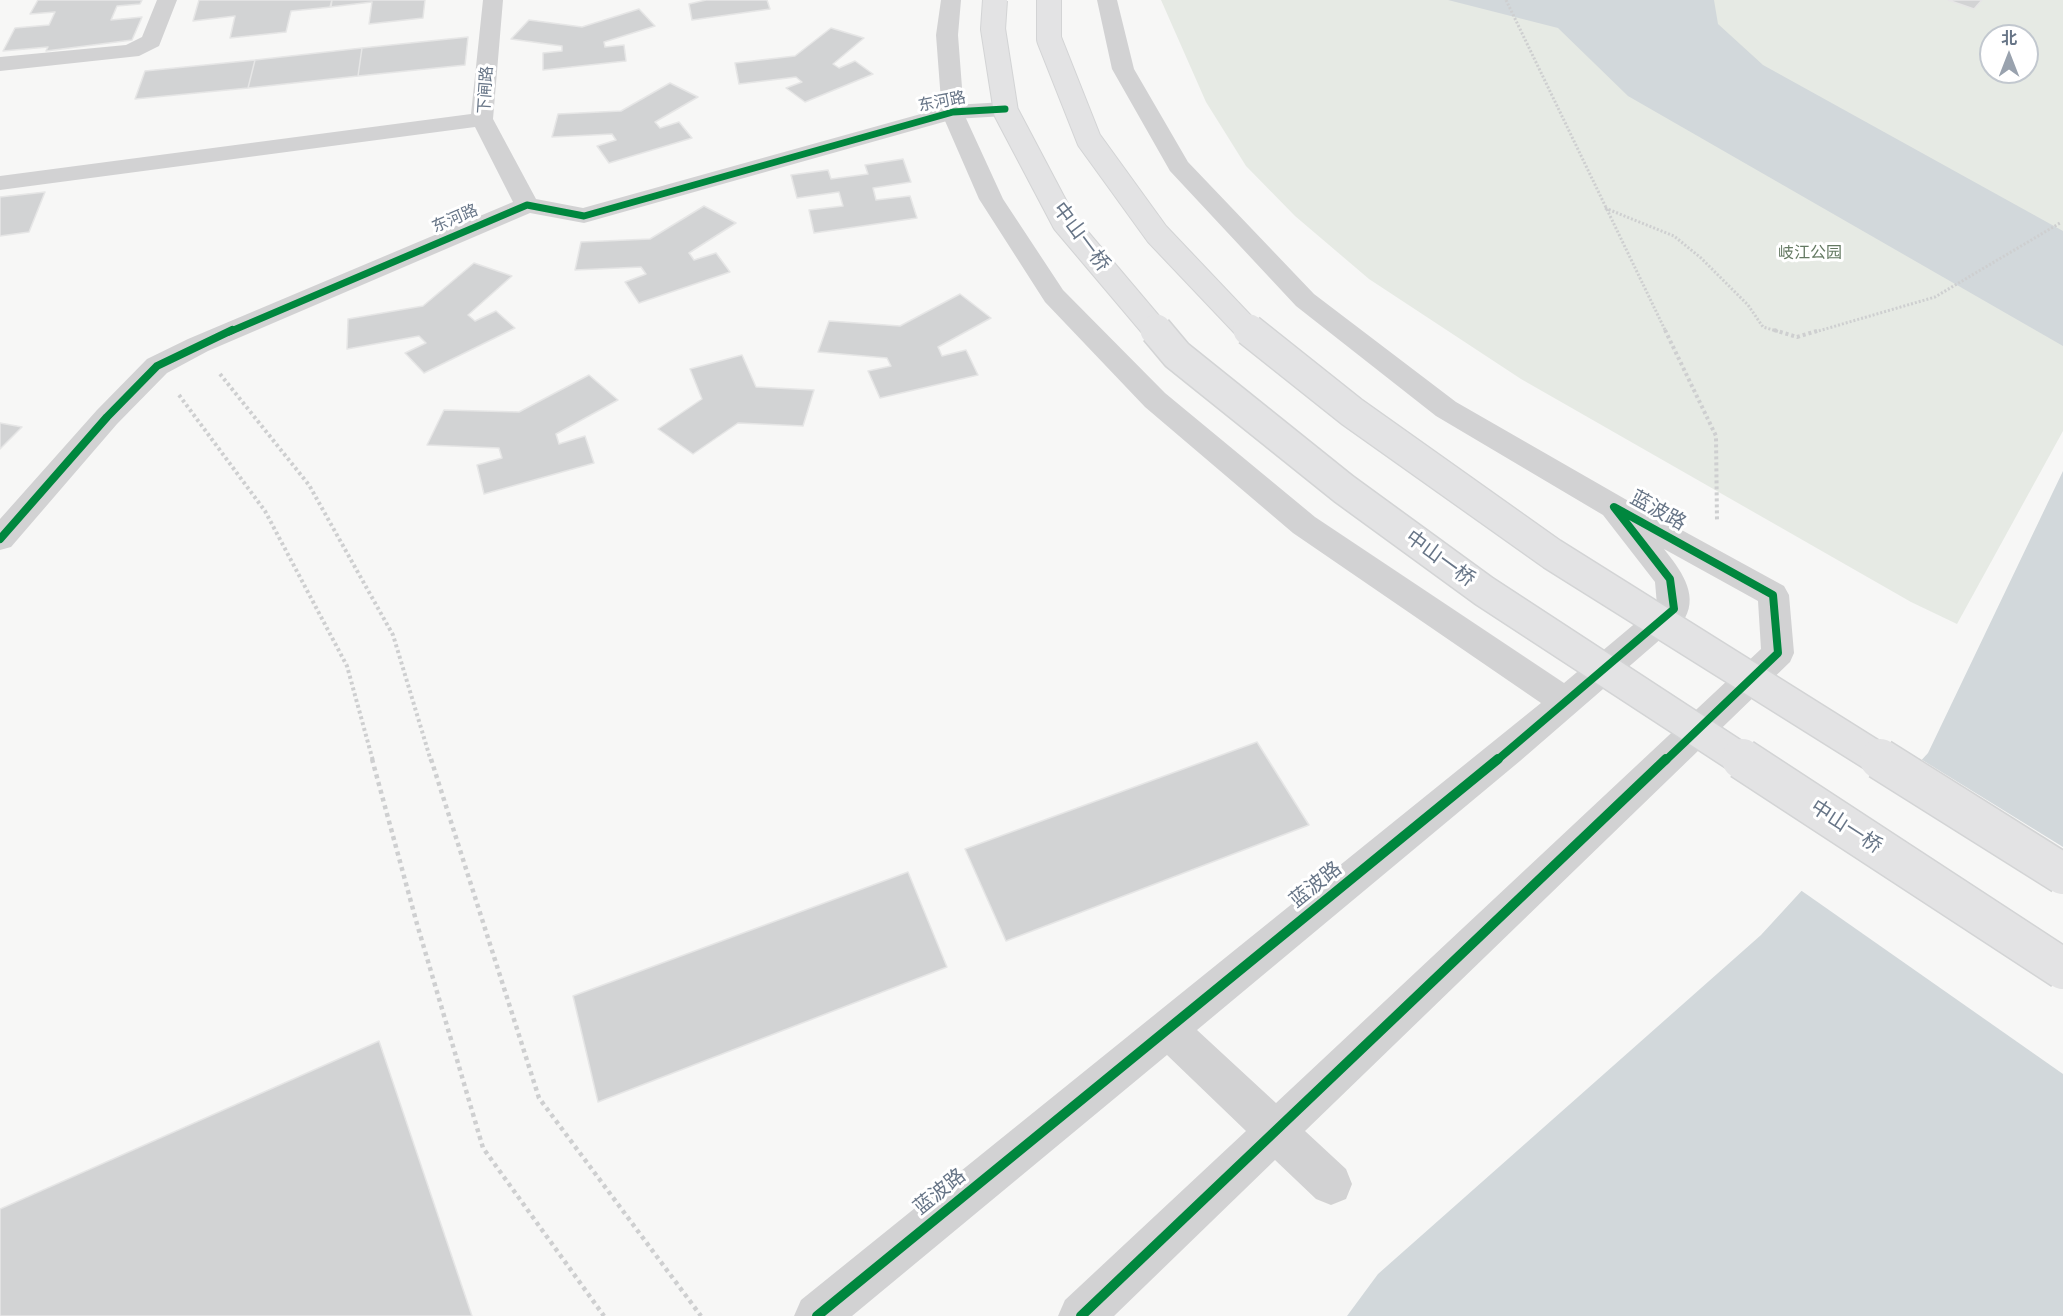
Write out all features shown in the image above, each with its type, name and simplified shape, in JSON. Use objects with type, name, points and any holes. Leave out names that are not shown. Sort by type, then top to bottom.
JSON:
[{"type":"main road","name":"中山一桥","points":[[995,0],[993,29],[1005,109],[1064,222],[1177,355],[1344,489],[1484,591],[2063,969]]},
{"type":"main road","points":[[1048,0],[1049,39],[1089,140],[1157,234],[1251,333],[1352,412],[1552,554],[2063,874]]},
{"type":"street","points":[[0,64],[131,51],[151,41],[167,0]]},
{"type":"street","name":"下闸路","points":[[493,0],[482,119],[527,205]]},
{"type":"street","points":[[951,0],[947,35],[952,112],[991,199],[1054,296],[1155,400],[1304,525],[1566,702]]},
{"type":"street","points":[[1107,0],[1123,69],[1178,166],[1305,300],[1446,409],[1614,507]]},
{"type":"street","name":"东河路","points":[[0,539],[107,417],[157,366],[198,345],[527,205],[584,216],[952,112],[1005,109]]},
{"type":"street","points":[[0,183],[482,119]]},
{"type":"street","name":"蓝波路","points":[[1081,1316],[1778,653],[1773,595],[1614,507]]},
{"type":"street","name":"蓝波路","points":[[817,1316],[1566,702],[1674,609],[1670,579],[1614,507]]},
{"type":"street","points":[[1168,1029],[1331,1184]]},
{"type":"path","points":[[1506,0],[1716,436],[1718,564]]},
{"type":"path","points":[[1605,208],[1674,236],[1701,258],[1748,305],[1763,327],[1797,337],[1935,297],[2062,221]]},
{"type":"path","points":[[198,345],[309,485],[393,635],[469,884],[539,1098],[701,1316]]},
{"type":"path","points":[[157,366],[265,511],[346,666],[417,924],[483,1148],[604,1316]]},
{"type":"green space","name":"岐江公园","points":[[1161,0],[2063,0],[2063,431],[1957,624],[1911,602],[1521,379],[1369,279],[1295,216],[1246,166],[1206,102]]},
{"type":"shaded area","points":[[1448,0],[1714,0],[1718,24],[1763,65],[2063,231],[2063,346],[1628,96],[1558,28]]},
{"type":"shaded area","points":[[2063,471],[2063,1316],[1347,1316],[1378,1274],[1761,935],[1928,753]]},
{"type":"pier","points":[[1919,758],[2063,847],[2063,1074],[1799,889]]},
{"type":"building","points":[[38,0],[142,0],[140,4],[117,6],[111,20],[142,17],[132,40],[46,51],[48,47],[3,51],[15,28],[49,25],[55,12],[30,14]]},
{"type":"building","points":[[199,0],[332,0],[331,7],[291,11],[286,32],[230,38],[235,16],[193,21]]},
{"type":"building","points":[[332,0],[425,0],[423,18],[369,24],[372,2],[330,7]]},
{"type":"building","points":[[706,0],[767,0],[770,9],[692,20],[689,4]]},
{"type":"building","points":[[1948,0],[1982,0],[1974,9]]},
{"type":"building","points":[[639,9],[655,26],[604,42],[605,47],[624,45],[626,61],[543,70],[543,53],[562,51],[562,46],[511,39],[529,20],[582,27]]},
{"type":"building","points":[[831,28],[864,38],[833,64],[839,68],[855,61],[873,74],[805,102],[786,88],[802,82],[796,77],[739,84],[735,63],[795,56]]},
{"type":"building","points":[[468,37],[465,65],[358,76],[362,48]]},
{"type":"building","points":[[362,48],[358,76],[248,88],[255,60]]},
{"type":"building","points":[[255,60],[248,88],[135,99],[145,71]]},
{"type":"building","points":[[670,83],[698,97],[655,122],[660,128],[679,122],[692,138],[609,163],[597,146],[616,140],[612,134],[552,137],[558,114],[621,111]]},
{"type":"building","points":[[903,159],[911,182],[873,188],[876,200],[910,196],[917,218],[814,233],[809,210],[843,206],[839,192],[797,198],[791,175],[828,170],[831,179],[868,174],[865,165]]},
{"type":"building","points":[[45,192],[29,232],[0,236],[0,197]]},
{"type":"building","points":[[704,206],[736,223],[689,253],[694,260],[716,253],[730,272],[639,303],[625,282],[646,274],[641,267],[575,270],[581,242],[650,239]]},
{"type":"building","points":[[474,263],[512,276],[468,315],[475,321],[496,311],[515,328],[424,373],[405,353],[426,343],[419,336],[347,349],[348,319],[423,306]]},
{"type":"building","points":[[960,294],[991,318],[938,347],[942,356],[966,350],[978,375],[880,398],[868,371],[891,366],[887,358],[818,352],[829,321],[900,326]]},
{"type":"building","points":[[742,355],[756,387],[814,390],[803,426],[738,423],[693,454],[658,429],[702,399],[690,369]]},
{"type":"building","points":[[589,375],[618,400],[556,434],[559,444],[585,436],[594,463],[484,494],[477,465],[502,458],[499,448],[427,445],[444,410],[519,412]]},
{"type":"building","points":[[0,423],[22,427],[0,449]]},
{"type":"building","points":[[1257,742],[1309,825],[1006,941],[965,849]]},
{"type":"building","points":[[908,872],[947,967],[598,1102],[573,996]]},
{"type":"building","points":[[379,1041],[472,1316],[0,1316],[0,1209]]},
{"type":"cycle path","points":[[0,539],[107,417],[157,366],[198,345],[527,205],[584,216],[953,112],[1005,109]]},
{"type":"cycle path","points":[[817,1316],[1508,751],[1674,609],[1670,579],[1614,507],[1773,595],[1778,653],[1081,1316]]}]
